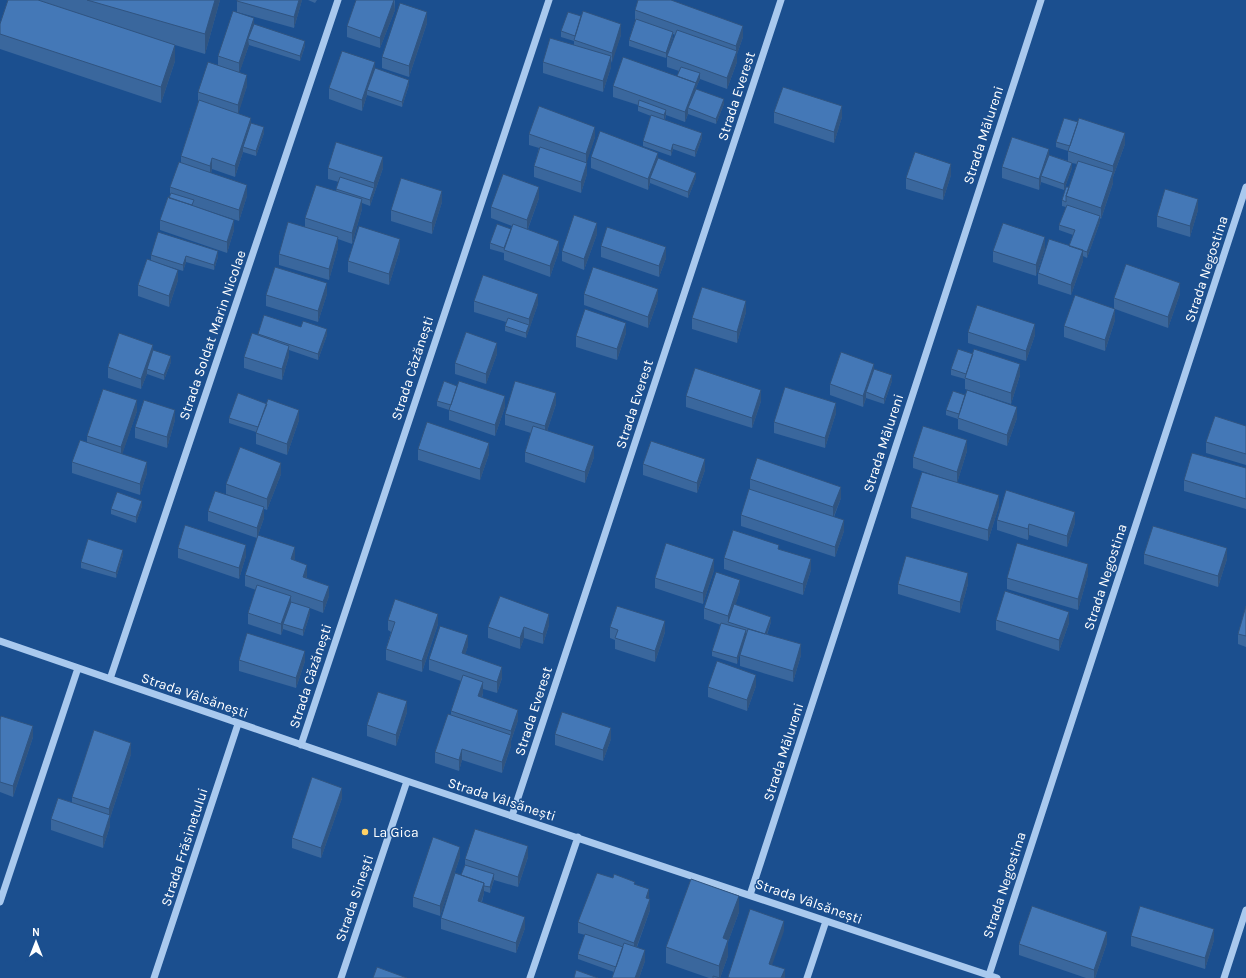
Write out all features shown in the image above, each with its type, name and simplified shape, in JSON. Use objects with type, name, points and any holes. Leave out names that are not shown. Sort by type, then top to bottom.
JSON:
[{"type":"street","name":"Strada Soldat Marin Nicolae","points":[[110,679],[338,0]]},
{"type":"street","name":"Strada Căzănești","points":[[301,745],[549,0]]},
{"type":"street","name":"Strada Everest","points":[[512,816],[781,0]]},
{"type":"street","name":"Strada Mălureni","points":[[750,895],[1041,0]]},
{"type":"street","name":"Strada Negostina","points":[[989,975],[1246,187]]},
{"type":"street","name":"Strada Vâlsănești","points":[[0,642],[407,781],[997,978]]},
{"type":"street","points":[[0,902],[78,668]]},
{"type":"street","name":"Strada Frăsinetului","points":[[154,978],[238,724]]},
{"type":"street","name":"Strada Sinești","points":[[340,978],[407,781]]},
{"type":"street","points":[[530,978],[578,837]]},
{"type":"street","points":[[1224,978],[1246,910]]},
{"type":"street","points":[[807,978],[826,921]]},
{"type":"building","points":[[8,0],[38,0],[175,45],[161,87],[0,34],[0,24]]},
{"type":"building","points":[[87,0],[215,0],[205,34]]},
{"type":"building","points":[[237,0],[299,0],[294,17]]},
{"type":"building","points":[[356,0],[394,0],[380,38],[347,26]]},
{"type":"building","points":[[638,0],[671,0],[743,26],[736,46],[635,10]]},
{"type":"building","points":[[400,3],[427,12],[409,66],[382,57]]},
{"type":"building","points":[[233,11],[254,18],[239,63],[218,56]]},
{"type":"building","points":[[583,11],[621,24],[612,53],[574,40]]},
{"type":"building","points":[[568,12],[581,16],[575,36],[561,31]]},
{"type":"building","points":[[636,19],[673,32],[666,53],[629,40]]},
{"type":"building","points":[[254,24],[305,41],[300,56],[248,39]]},
{"type":"building","points":[[677,30],[737,51],[727,78],[667,56]]},
{"type":"building","points":[[550,38],[611,56],[603,81],[543,62]]},
{"type":"building","points":[[342,51],[375,62],[362,100],[329,88]]},
{"type":"building","points":[[623,57],[696,83],[685,112],[613,86]]},
{"type":"building","points":[[208,62],[247,75],[238,105],[198,92]]},
{"type":"building","points":[[681,67],[700,73],[696,83],[677,76]]},
{"type":"building","points":[[375,68],[409,80],[402,102],[367,90]]},
{"type":"building","points":[[783,87],[842,106],[834,132],[774,112]]},
{"type":"building","points":[[696,89],[724,99],[716,119],[688,108]]},
{"type":"building","points":[[199,100],[251,118],[235,166],[212,158],[210,166],[181,156]]},
{"type":"building","points":[[639,100],[666,110],[664,115],[638,106]]},
{"type":"building","points":[[539,106],[595,127],[586,154],[529,134]]},
{"type":"building","points":[[651,115],[702,133],[695,151],[673,144],[671,151],[643,141]]},
{"type":"building","points":[[1064,118],[1078,122],[1070,146],[1056,142]]},
{"type":"building","points":[[1079,118],[1125,133],[1113,166],[1068,151]]},
{"type":"building","points":[[251,123],[264,127],[256,151],[243,147]]},
{"type":"building","points":[[600,131],[658,153],[648,179],[591,157]]},
{"type":"building","points":[[1012,137],[1049,149],[1039,179],[1002,167]]},
{"type":"building","points":[[336,142],[383,157],[374,183],[328,168]]},
{"type":"building","points":[[540,147],[587,163],[581,182],[534,166]]},
{"type":"building","points":[[915,152],[951,164],[943,190],[906,178]]},
{"type":"building","points":[[1049,155],[1072,163],[1064,184],[1041,176]]},
{"type":"building","points":[[658,158],[696,173],[688,192],[650,178]]},
{"type":"building","points":[[1078,161],[1113,172],[1101,208],[1066,196]]},
{"type":"building","points":[[179,162],[247,185],[239,210],[170,187]]},
{"type":"building","points":[[503,174],[539,187],[527,220],[491,207]]},
{"type":"building","points":[[340,177],[374,188],[370,200],[336,189]]},
{"type":"building","points":[[401,178],[442,191],[432,223],[391,210]]},
{"type":"building","points":[[316,185],[362,199],[352,233],[305,218]]},
{"type":"building","points":[[1066,187],[1069,187],[1066,202],[1062,200]]},
{"type":"building","points":[[1165,189],[1198,199],[1190,226],[1157,216]]},
{"type":"building","points":[[171,193],[194,200],[192,205],[169,198]]},
{"type":"building","points":[[168,197],[234,220],[227,242],[160,220]]},
{"type":"building","points":[[1067,205],[1100,216],[1087,252],[1069,246],[1075,230],[1059,225]]},
{"type":"building","points":[[574,215],[597,223],[584,259],[562,251]]},
{"type":"building","points":[[288,222],[338,237],[329,269],[279,254]]},
{"type":"building","points":[[1003,223],[1045,237],[1036,265],[993,251]]},
{"type":"building","points":[[497,224],[511,229],[504,248],[490,243]]},
{"type":"building","points":[[513,224],[559,241],[550,266],[504,250]]},
{"type":"building","points":[[359,226],[400,239],[389,274],[348,261]]},
{"type":"building","points":[[607,227],[666,247],[659,266],[601,246]]},
{"type":"building","points":[[158,232],[218,251],[214,265],[186,256],[183,265],[151,255]]},
{"type":"building","points":[[1049,239],[1083,250],[1071,285],[1038,273]]},
{"type":"building","points":[[147,259],[178,270],[169,296],[138,285]]},
{"type":"building","points":[[1126,264],[1180,283],[1168,317],[1114,298]]},
{"type":"building","points":[[275,267],[327,283],[318,311],[266,295]]},
{"type":"building","points":[[593,267],[658,289],[648,317],[584,294]]},
{"type":"building","points":[[483,275],[538,294],[529,319],[474,301]]},
{"type":"building","points":[[702,287],[746,301],[737,332],[692,318]]},
{"type":"building","points":[[1075,295],[1115,309],[1105,340],[1064,326]]},
{"type":"building","points":[[977,305],[1035,324],[1026,351],[968,332]]},
{"type":"building","points":[[585,309],[626,323],[617,349],[576,336]]},
{"type":"building","points":[[264,315],[301,327],[303,321],[327,329],[318,354],[258,334]]},
{"type":"building","points":[[508,318],[529,325],[526,333],[505,326]]},
{"type":"building","points":[[466,332],[497,343],[486,374],[455,363]]},
{"type":"building","points":[[119,333],[153,345],[141,379],[108,367]]},
{"type":"building","points":[[252,333],[289,346],[282,369],[244,357]]},
{"type":"building","points":[[958,349],[973,354],[966,374],[951,369]]},
{"type":"building","points":[[974,349],[1020,364],[1011,393],[965,378]]},
{"type":"building","points":[[153,350],[171,356],[164,375],[147,369]]},
{"type":"building","points":[[841,352],[874,364],[863,396],[830,384]]},
{"type":"building","points":[[695,368],[761,390],[752,418],[686,396]]},
{"type":"building","points":[[874,369],[892,375],[884,399],[866,392]]},
{"type":"building","points":[[444,381],[457,386],[451,405],[437,401]]},
{"type":"building","points":[[459,381],[505,396],[495,425],[449,410]]},
{"type":"building","points":[[515,381],[556,393],[545,426],[505,414]]},
{"type":"building","points":[[785,387],[836,403],[825,438],[774,422]]},
{"type":"building","points":[[103,389],[137,400],[121,447],[87,436]]},
{"type":"building","points":[[967,390],[1017,407],[1007,435],[958,418]]},
{"type":"building","points":[[953,391],[965,395],[959,414],[946,410]]},
{"type":"building","points":[[238,393],[267,404],[258,427],[229,418]]},
{"type":"building","points":[[268,399],[299,410],[287,444],[256,433]]},
{"type":"building","points":[[144,400],[175,410],[167,437],[135,427]]},
{"type":"building","points":[[1215,416],[1246,426],[1246,454],[1206,442]]},
{"type":"building","points":[[427,422],[489,443],[480,469],[418,449]]},
{"type":"building","points":[[533,426],[594,446],[585,472],[525,452]]},
{"type":"building","points":[[923,426],[967,440],[957,472],[913,457]]},
{"type":"building","points":[[80,440],[147,462],[140,484],[72,462]]},
{"type":"building","points":[[651,441],[705,459],[697,483],[643,464]]},
{"type":"building","points":[[240,447],[281,463],[267,499],[226,484]]},
{"type":"building","points":[[1192,453],[1246,468],[1246,499],[1184,480]]},
{"type":"building","points":[[757,458],[841,487],[833,507],[750,479]]},
{"type":"building","points":[[922,472],[999,495],[988,530],[911,507]]},
{"type":"building","points":[[749,489],[844,520],[835,547],[741,515]]},
{"type":"building","points":[[1006,490],[1075,512],[1067,536],[1029,524],[1028,529],[997,520]]},
{"type":"building","points":[[215,491],[264,507],[257,528],[208,511]]},
{"type":"building","points":[[117,492],[142,501],[136,517],[111,509]]},
{"type":"building","points":[[185,525],[246,545],[239,568],[178,548]]},
{"type":"building","points":[[1153,526],[1227,548],[1218,576],[1144,554]]},
{"type":"building","points":[[733,530],[779,545],[778,549],[811,559],[803,584],[724,558]]},
{"type":"building","points":[[258,535],[295,547],[291,559],[307,565],[303,577],[329,586],[323,602],[245,575]]},
{"type":"building","points":[[88,539],[123,550],[116,573],[81,562]]},
{"type":"building","points":[[666,543],[714,559],[703,593],[655,578]]},
{"type":"building","points":[[1017,543],[1088,564],[1078,599],[1007,578]]},
{"type":"building","points":[[906,556],[968,573],[960,602],[898,584]]},
{"type":"building","points":[[716,572],[740,580],[728,616],[704,608]]},
{"type":"building","points":[[257,585],[291,596],[281,624],[248,613]]},
{"type":"building","points":[[1005,591],[1069,612],[1059,640],[996,620]]},
{"type":"building","points":[[500,596],[549,614],[543,634],[524,627],[520,638],[488,627]]},
{"type":"building","points":[[395,599],[438,614],[422,661],[386,649],[395,622],[388,620]]},
{"type":"building","points":[[291,602],[310,608],[303,630],[283,624]]},
{"type":"building","points":[[734,604],[771,617],[765,634],[728,622]]},
{"type":"building","points":[[617,606],[665,621],[655,651],[615,638],[618,630],[610,627]]},
{"type":"building","points":[[1246,606],[1246,636],[1238,634]]},
{"type":"building","points":[[721,623],[746,630],[737,658],[712,651]]},
{"type":"building","points":[[440,626],[468,635],[462,653],[502,667],[497,682],[429,659]]},
{"type":"building","points":[[748,629],[801,644],[793,671],[740,655]]},
{"type":"building","points":[[247,633],[305,651],[296,678],[239,660]]},
{"type":"building","points":[[717,661],[756,675],[747,700],[708,687]]},
{"type":"building","points":[[463,675],[483,682],[478,696],[518,710],[511,731],[451,711]]},
{"type":"building","points":[[378,692],[407,701],[396,735],[367,725]]},
{"type":"building","points":[[562,712],[611,728],[603,750],[555,734]]},
{"type":"building","points":[[448,714],[511,735],[502,762],[462,749],[459,760],[435,752]]},
{"type":"building","points":[[1,716],[33,726],[13,786],[0,782]]},
{"type":"building","points":[[94,730],[131,743],[109,809],[72,797]]},
{"type":"building","points":[[312,777],[342,788],[321,848],[292,838]]},
{"type":"building","points":[[58,798],[110,815],[103,837],[51,819]]},
{"type":"building","points":[[475,829],[528,846],[518,877],[465,859]]},
{"type":"building","points":[[433,837],[460,847],[440,906],[413,897]]},
{"type":"building","points":[[465,865],[494,874],[490,887],[484,886],[484,883],[461,875]]},
{"type":"building","points":[[455,873],[484,883],[478,901],[525,917],[516,943],[441,918]]},
{"type":"building","points":[[597,873],[613,878],[614,874],[635,882],[634,884],[649,889],[646,898],[650,899],[634,943],[578,922]]},
{"type":"building","points":[[691,879],[739,896],[723,938],[728,940],[719,966],[666,947]]},
{"type":"building","points":[[1032,906],[1107,932],[1094,970],[1019,944]]},
{"type":"building","points":[[1140,906],[1214,929],[1205,958],[1131,936]]},
{"type":"building","points":[[750,909],[784,921],[769,964],[785,969],[781,978],[728,977]]},
{"type":"building","points":[[585,934],[623,947],[616,967],[578,954]]},
{"type":"building","points":[[624,943],[645,950],[635,978],[612,978]]},
{"type":"building","points":[[377,967],[407,978],[373,978]]},
{"type":"building","points":[[576,970],[598,978],[574,978]]},
{"type":"place","name":"La Gica","points":[[365,832]]}]
